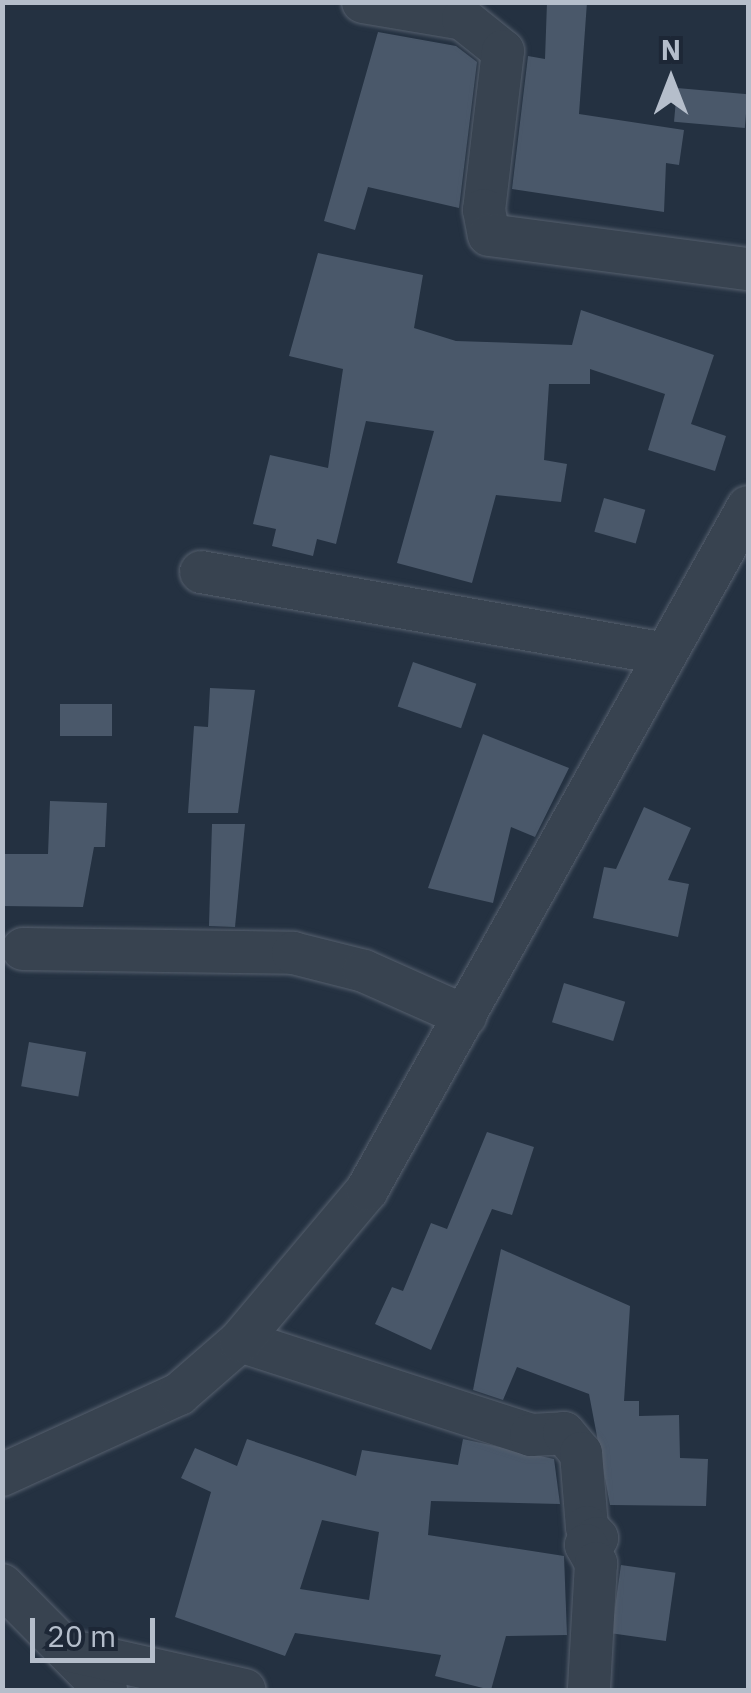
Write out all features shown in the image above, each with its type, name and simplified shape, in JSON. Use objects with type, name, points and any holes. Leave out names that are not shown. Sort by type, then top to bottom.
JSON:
[{"type":"street","points":[[363,2],[463,19],[502,50],[484,210],[489,235],[748,269]]},
{"type":"street","points":[[2,1475],[179,1394],[240,1341],[367,1190],[748,507]]},
{"type":"street","points":[[201,572],[666,654]]},
{"type":"street","points":[[22,949],[293,953],[364,972],[466,1016]]},
{"type":"street","points":[[240,1341],[531,1435],[564,1432],[581,1454],[587,1527],[597,1538],[586,1545],[596,1563],[589,1690]]},
{"type":"street","points":[[2,1584],[106,1690]]},
{"type":"street","points":[[67,1650],[245,1690]]},
{"type":"building","points":[[547,2],[587,2],[579,114],[684,130],[679,165],[666,163],[664,212],[512,189],[528,56],[545,59]]},
{"type":"building","points":[[378,32],[456,46],[477,62],[459,208],[368,187],[355,230],[324,221]]},
{"type":"building","points":[[677,88],[748,94],[745,128],[674,122]]},
{"type":"building","points":[[318,253],[423,275],[414,328],[456,341],[572,345],[581,310],[714,355],[691,424],[726,436],[715,471],[648,450],[665,394],[590,369],[590,384],[549,384],[544,460],[567,464],[561,502],[496,495],[472,583],[397,563],[434,431],[366,421],[336,544],[317,539],[313,556],[272,546],[276,529],[253,524],[270,455],[328,468],[343,369],[289,356]]},
{"type":"building","points":[[604,498],[645,510],[636,543],[594,532]]},
{"type":"building","points":[[413,662],[476,684],[461,728],[398,706]]},
{"type":"building","points":[[210,688],[255,690],[238,813],[188,813],[194,726],[208,727]]},
{"type":"building","points":[[60,704],[112,704],[112,736],[60,736]]},
{"type":"building","points":[[483,734],[569,768],[535,837],[511,827],[493,903],[428,888]]},
{"type":"building","points":[[50,801],[107,803],[105,847],[94,847],[83,907],[2,906],[2,854],[48,854]]},
{"type":"building","points":[[644,807],[691,828],[668,880],[689,884],[678,937],[593,918],[604,867],[616,869]]},
{"type":"building","points":[[212,824],[245,824],[235,927],[209,926]]},
{"type":"building","points":[[564,983],[625,1002],[613,1041],[552,1022]]},
{"type":"building","points":[[29,1042],[86,1052],[78,1096],[21,1086]]},
{"type":"building","points":[[487,1132],[534,1147],[512,1215],[492,1209],[431,1350],[375,1324],[392,1287],[403,1291],[431,1223],[447,1229]]},
{"type":"building","points":[[501,1249],[630,1306],[624,1401],[639,1401],[639,1416],[679,1415],[680,1458],[708,1459],[706,1506],[610,1505],[589,1394],[517,1367],[503,1400],[473,1390]]},
{"type":"building","points":[[247,1439],[356,1476],[362,1450],[458,1465],[463,1439],[554,1459],[560,1504],[431,1501],[428,1535],[564,1556],[567,1635],[506,1636],[491,1690],[435,1676],[441,1655],[295,1633],[285,1656],[175,1617],[211,1492],[181,1478],[195,1448],[237,1466]],"holes":[[[322,1520],[379,1532],[369,1600],[300,1589]]]},
{"type":"building","points":[[621,1565],[675,1573],[666,1641],[611,1633]]}]
